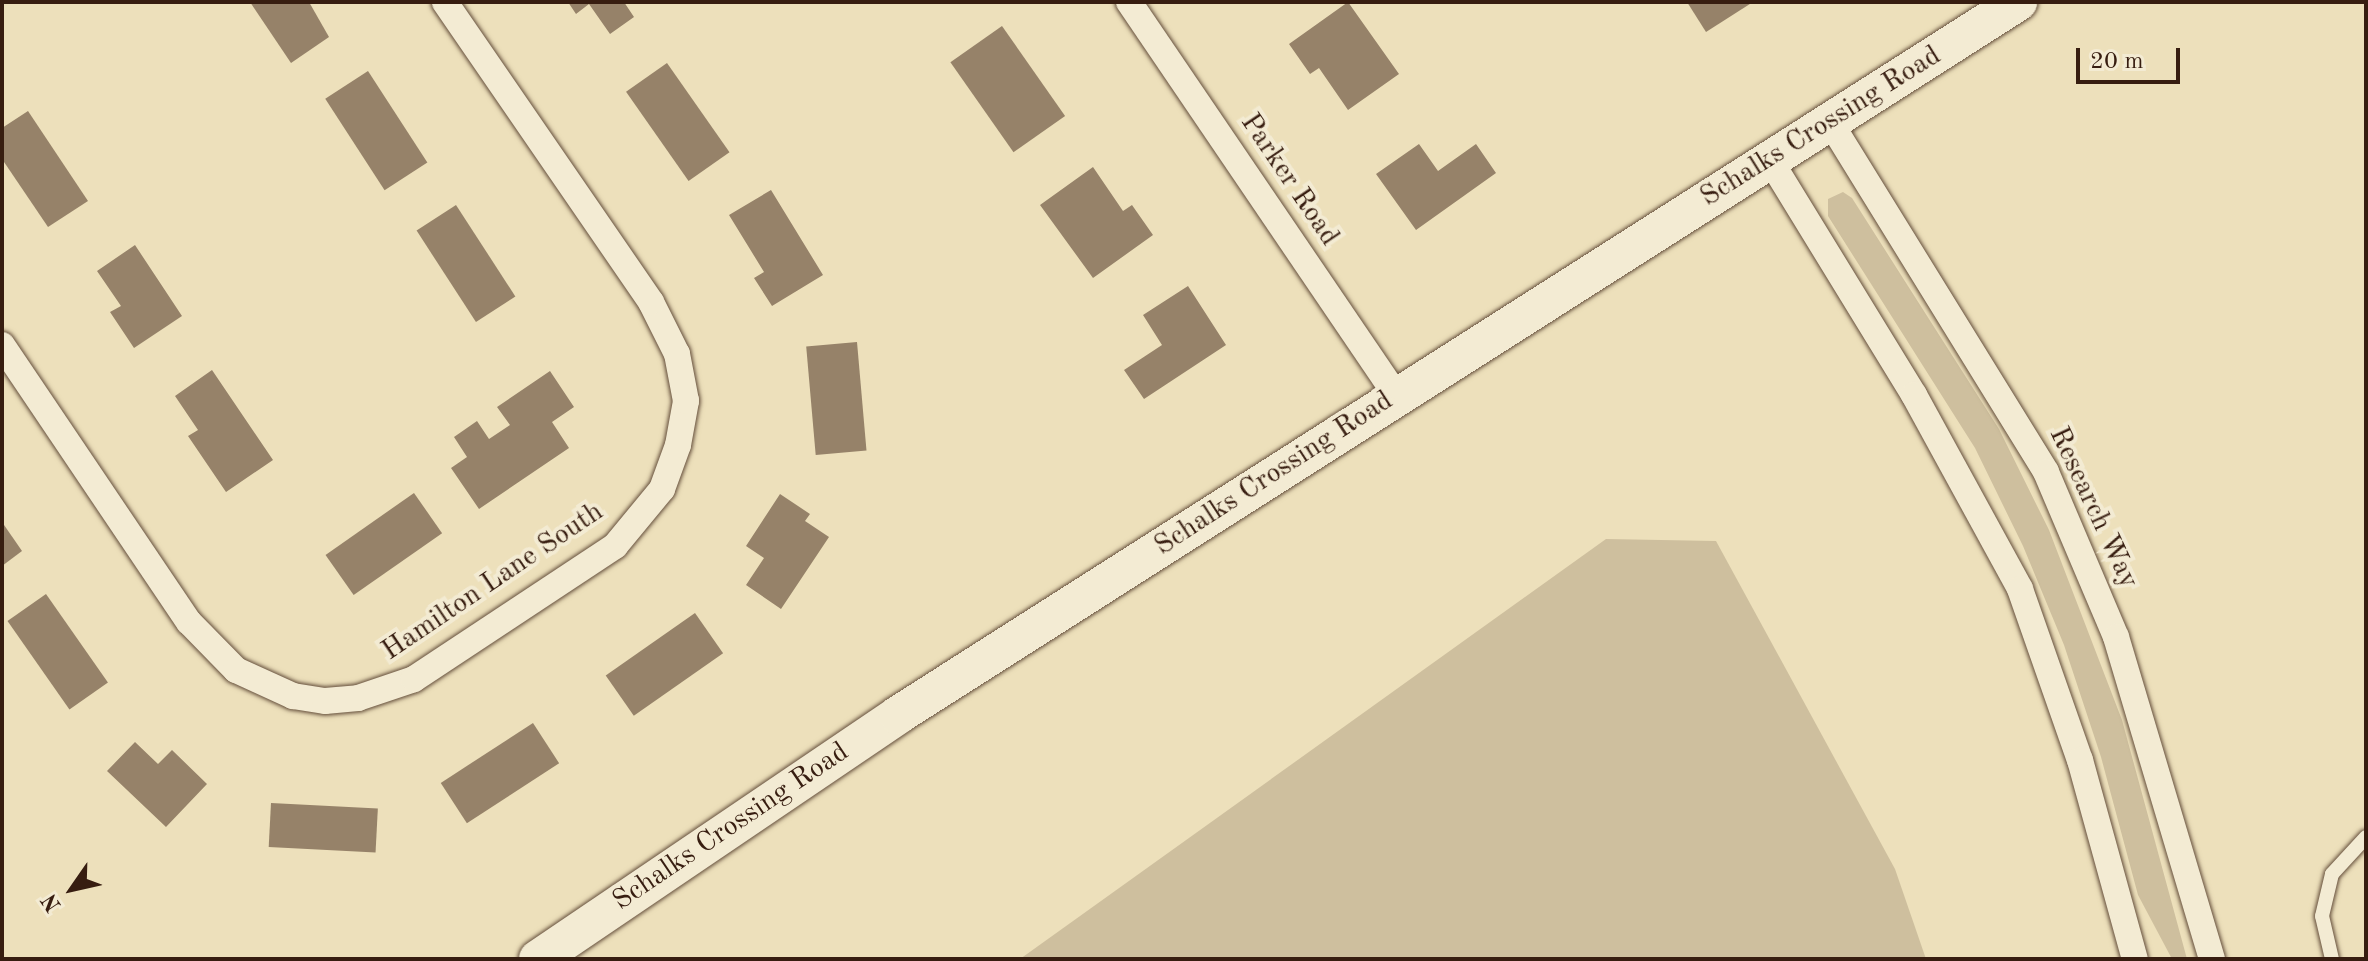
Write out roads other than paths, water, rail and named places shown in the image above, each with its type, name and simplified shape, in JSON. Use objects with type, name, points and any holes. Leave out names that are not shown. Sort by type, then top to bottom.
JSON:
[{"type":"street","name":"Hamilton Lane South","points":[[2,345],[189,622],[236,670],[293,696],[325,701],[358,698],[414,679],[615,546],[662,489],[678,445],[686,401],[677,354],[651,302],[445,2]]},
{"type":"street","name":"Parker Road","points":[[1129,2],[1396,395]]},
{"type":"street","name":"Schalks Crossing Road","points":[[538,959],[898,715],[1396,395],[2018,2]]},
{"type":"street","name":"Research Way","points":[[1830,122],[2046,472],[2116,637],[2212,959]]},
{"type":"street","points":[[1770,160],[1914,395],[2020,589],[2080,760],[2135,959]]},
{"type":"lane","points":[[2332,959],[2322,916],[2332,874],[2366,837]]}]
